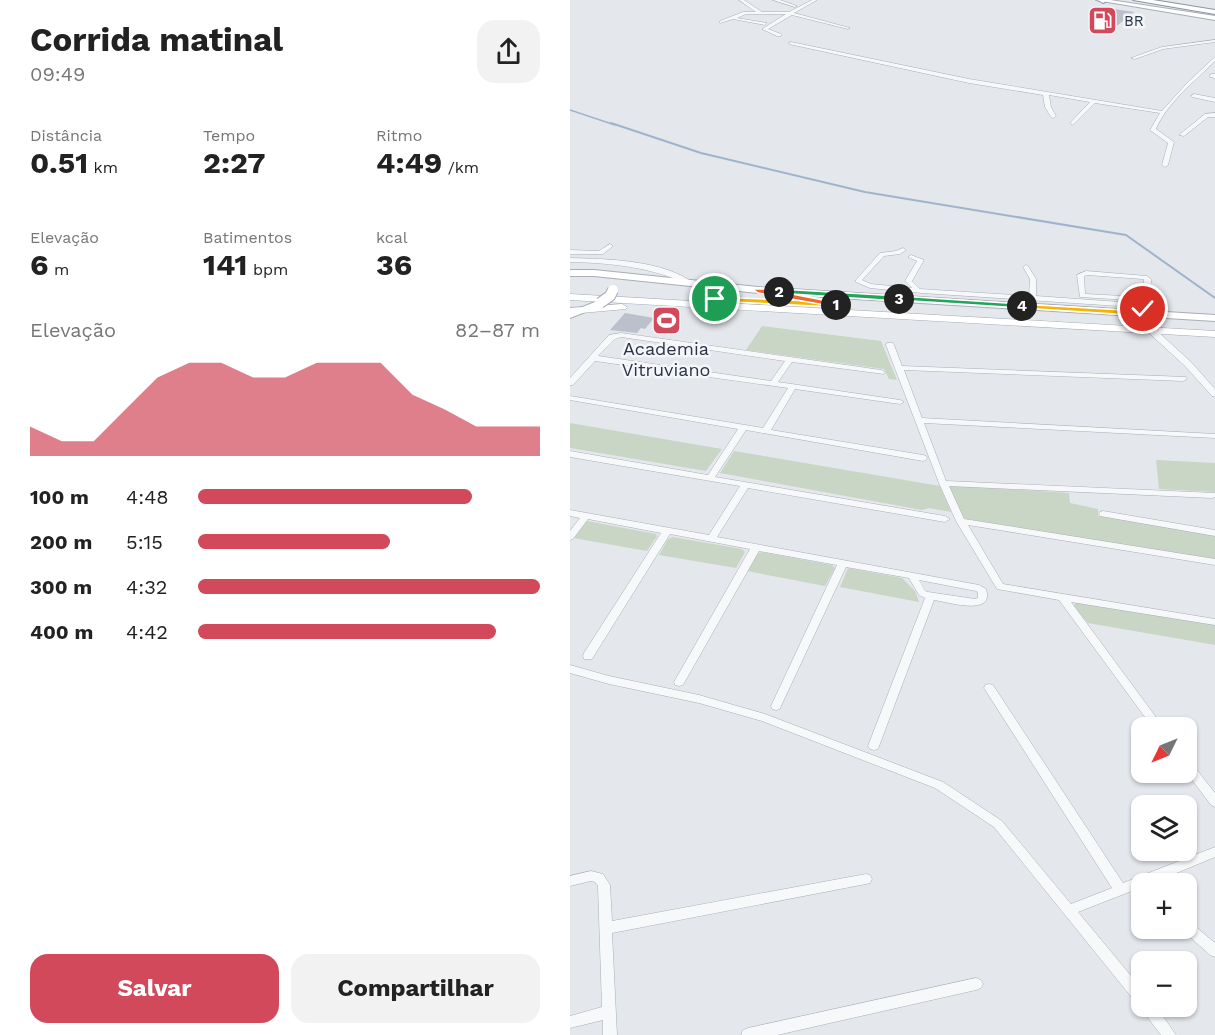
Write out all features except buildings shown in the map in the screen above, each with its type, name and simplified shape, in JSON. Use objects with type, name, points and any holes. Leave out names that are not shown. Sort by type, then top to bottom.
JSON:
[{"type":"highway","points":[[1140,1],[1154,0]]},
{"type":"highway","points":[[1182,0],[1215,5]]},
{"type":"highway","points":[[1140,1],[1215,12]]},
{"type":"main road","points":[[758,290],[844,305]]},
{"type":"main road","points":[[570,291],[1215,328]]},
{"type":"main road","points":[[570,297],[1215,334]]},
{"type":"main road","points":[[570,313],[638,306],[733,314],[945,319]]},
{"type":"street","points":[[741,0],[760,12]]},
{"type":"street","points":[[778,0],[795,6]]},
{"type":"street","points":[[779,35],[764,28],[815,0]]},
{"type":"street","points":[[1101,0],[1215,18]]},
{"type":"street","points":[[722,22],[739,14],[791,13],[848,28]]},
{"type":"street","points":[[731,18],[765,24]]},
{"type":"street","points":[[1132,58],[1162,48],[1215,41]]},
{"type":"street","points":[[791,43],[969,81],[1161,112]]},
{"type":"street","points":[[1165,165],[1171,142],[1153,130],[1161,112],[1215,58]]},
{"type":"street","points":[[1046,94],[1048,107],[1053,116]]},
{"type":"street","points":[[1194,96],[1215,100]]},
{"type":"street","points":[[1073,123],[1094,102]]},
{"type":"street","points":[[1182,135],[1207,115],[1215,115]]},
{"type":"street","points":[[570,252],[601,253],[607,251],[610,246]]},
{"type":"street","points":[[903,250],[898,253],[882,254],[858,280],[870,286],[922,291],[1115,301],[1146,299],[1147,278],[1081,274],[1080,295],[1115,301],[1140,306],[1146,314]]},
{"type":"street","points":[[911,257],[921,260],[909,284],[922,291]]},
{"type":"street","points":[[570,260],[626,264],[653,269],[678,276],[692,284]]},
{"type":"street","points":[[1026,267],[1033,279],[1032,298]]},
{"type":"street","points":[[570,273],[594,273],[758,290],[1215,318]]},
{"type":"street","points":[[584,310],[600,303],[610,296],[613,290],[607,281],[594,273]]},
{"type":"street","points":[[1152,331],[1188,364],[1215,394]]},
{"type":"street","points":[[570,383],[612,337],[621,335],[881,372]]},
{"type":"street","points":[[890,345],[943,483],[961,521],[1000,587],[1215,622]]},
{"type":"street","points":[[593,358],[900,402]]},
{"type":"street","points":[[773,384],[789,360]]},
{"type":"street","points":[[899,368],[1184,378]]},
{"type":"street","points":[[765,432],[794,387]]},
{"type":"street","points":[[570,398],[923,458]]},
{"type":"street","points":[[918,420],[1215,436]]},
{"type":"street","points":[[710,478],[743,428]]},
{"type":"street","points":[[570,454],[945,519]]},
{"type":"street","points":[[943,483],[1212,495]]},
{"type":"street","points":[[711,539],[746,484]]},
{"type":"street","points":[[570,513],[979,588],[983,591],[983,599],[977,603],[930,597],[922,593],[912,576]]},
{"type":"street","points":[[1103,514],[1215,532]]},
{"type":"street","points":[[570,537],[586,516]]},
{"type":"street","points":[[961,521],[1215,562]]},
{"type":"street","points":[[588,656],[667,531]]},
{"type":"street","points":[[679,682],[756,547]]},
{"type":"street","points":[[776,706],[843,563]]},
{"type":"street","points":[[874,746],[930,597]]},
{"type":"street","points":[[1062,597],[1151,717]]},
{"type":"street","points":[[570,669],[609,680],[699,699],[765,718],[939,784],[998,824],[1131,986]]},
{"type":"street","points":[[989,688],[1120,889]]},
{"type":"street","points":[[1197,778],[1215,802]]},
{"type":"street","points":[[1167,873],[1215,852]]},
{"type":"street","points":[[570,881],[591,876],[599,878],[604,885],[610,1035]]},
{"type":"street","points":[[607,928],[866,879]]},
{"type":"street","points":[[1070,910],[1120,889],[1131,887]]},
{"type":"street","points":[[1197,935],[1215,951]]},
{"type":"street","points":[[748,1035],[976,984]]},
{"type":"street","points":[[570,1022],[608,1012]]},
{"type":"street","points":[[1155,1017],[1169,1035]]},
{"type":"green space","points":[[762,326],[881,341],[897,380],[889,379],[884,369],[746,350]]},
{"type":"green space","points":[[570,423],[722,449],[706,471],[570,448]]},
{"type":"green space","points":[[734,451],[940,486],[951,512],[929,508],[922,510],[720,473]]},
{"type":"green space","points":[[1156,460],[1215,463],[1215,492],[1159,489]]},
{"type":"green space","points":[[948,486],[1069,493],[1070,503],[1098,509],[1098,516],[1215,535],[1215,560],[966,519],[961,516]]},
{"type":"green space","points":[[587,521],[657,536],[647,551],[573,538]]},
{"type":"green space","points":[[673,537],[742,549],[745,552],[736,568],[659,555],[668,539]]},
{"type":"green space","points":[[761,552],[832,565],[835,568],[825,586],[747,571],[757,554]]},
{"type":"green space","points":[[848,568],[902,578],[915,591],[919,602],[840,587]]},
{"type":"green space","points":[[1076,602],[1215,625],[1215,645],[1088,623],[1073,607]]},
{"type":"waterway","points":[[570,110],[615,125]]},
{"type":"waterway","points":[[611,123],[701,153],[865,192],[1126,235],[1215,298]]},
{"type":"place","name":"BR","points":[[1103,21]]},
{"type":"place","name":"Academia Vitruviano","points":[[666,320]]},
{"type":"route","points":[[715,299],[844,305],[758,290],[1146,314],[1143,309]]}]
